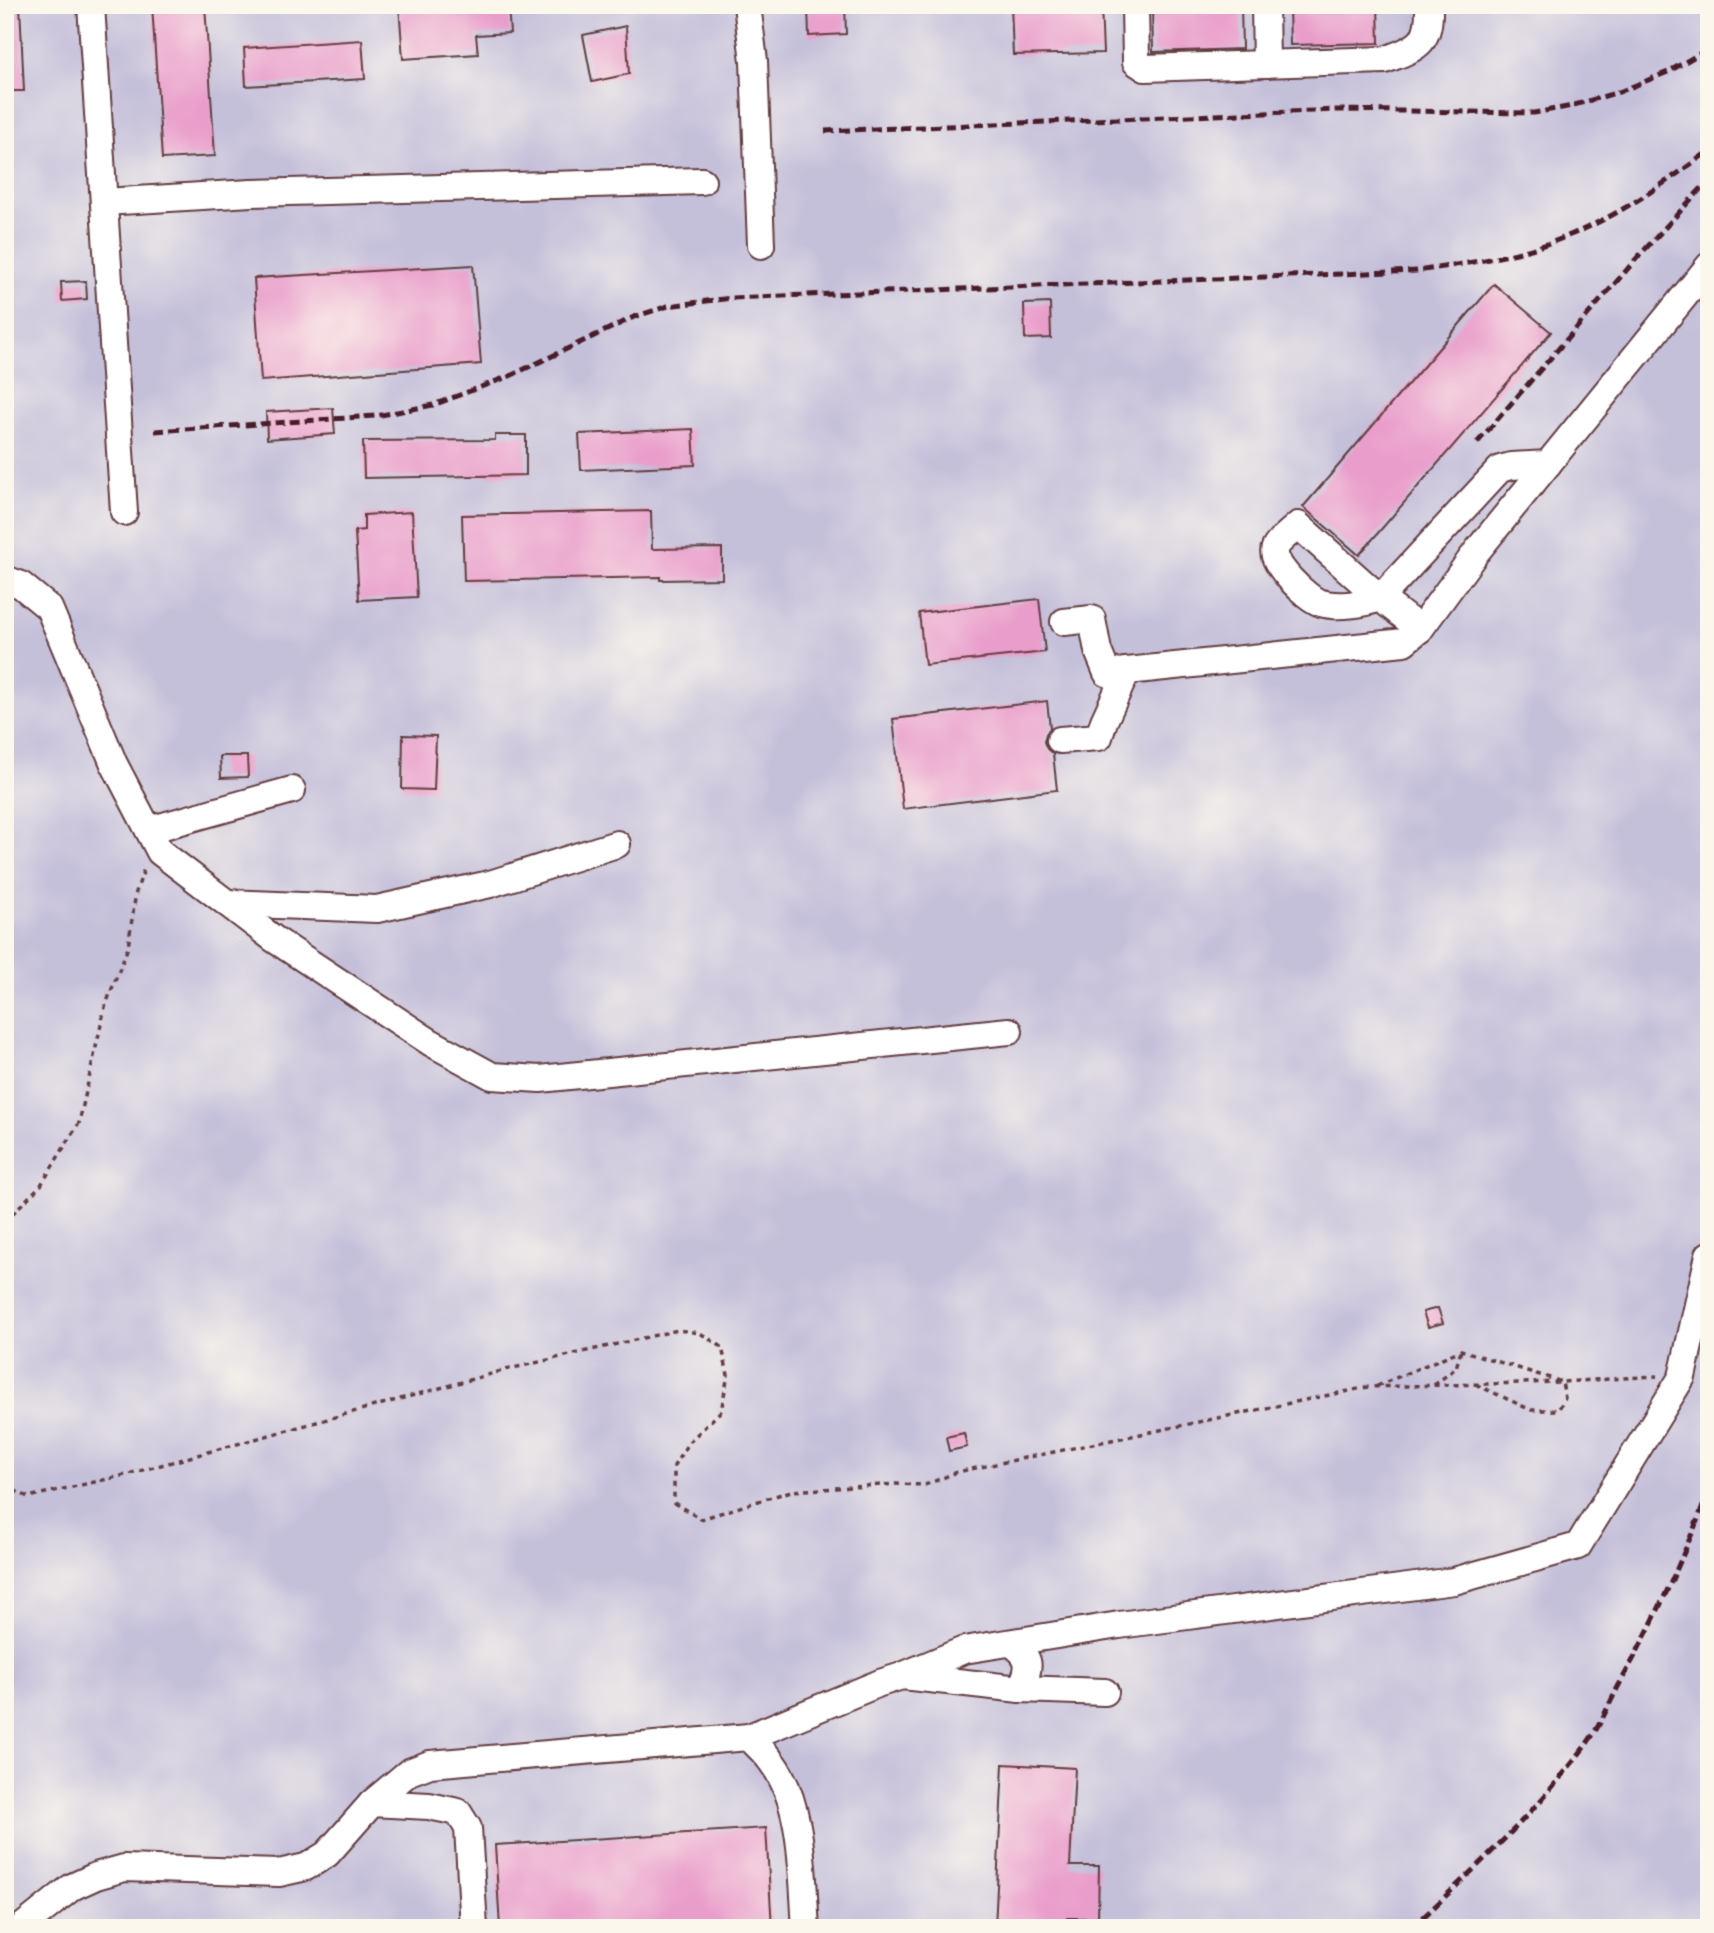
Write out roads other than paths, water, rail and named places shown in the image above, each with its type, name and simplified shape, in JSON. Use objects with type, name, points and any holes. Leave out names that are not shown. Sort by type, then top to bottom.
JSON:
[{"type":"lane","points":[[91,5],[124,512]]},
{"type":"lane","points":[[747,5],[754,61],[761,246]]},
{"type":"lane","points":[[1135,5],[1136,62],[1145,68],[1385,60],[1418,47],[1430,25],[1429,5]]},
{"type":"lane","points":[[1265,5],[1266,64]]},
{"type":"lane","points":[[104,202],[251,193],[702,181]]},
{"type":"lane","points":[[1063,622],[1092,619],[1098,651],[1107,673],[1404,642],[1420,629],[1477,551],[1709,266]]},
{"type":"lane","points":[[1420,629],[1380,598],[1500,470],[1511,466],[1548,464]]},
{"type":"lane","points":[[5,579],[21,585],[49,608],[114,764],[160,852],[274,939],[430,1042],[492,1076],[540,1079],[1009,1031]]},
{"type":"lane","points":[[1060,740],[1099,737],[1127,671]]},
{"type":"lane","points":[[151,836],[292,790]]},
{"type":"lane","points":[[228,903],[377,909],[490,884],[617,844]]},
{"type":"lane","points":[[21,1928],[72,1887],[96,1875],[124,1868],[279,1873],[306,1867],[327,1854],[372,1803],[409,1772],[430,1764],[749,1737],[964,1650],[1119,1625],[1454,1581],[1578,1546],[1682,1377],[1709,1255]]},
{"type":"lane","points":[[1012,1643],[1027,1657],[1027,1675],[1020,1689]]},
{"type":"lane","points":[[902,1676],[1020,1689],[1105,1692]]},
{"type":"lane","points":[[749,1737],[772,1761],[787,1791],[799,1834],[806,1928]]},
{"type":"lane","points":[[372,1803],[429,1806],[458,1812],[468,1828],[474,1928]]},
{"type":"railway","points":[[825,131],[1337,110],[1534,113],[1619,92],[1668,72],[1709,48]]},
{"type":"railway","points":[[155,431],[376,416],[433,405],[510,376],[634,317],[668,306],[731,298],[1417,271],[1476,262],[1514,254],[1589,227],[1642,198],[1709,151]]},
{"type":"railway","points":[[1477,443],[1637,258],[1709,180]]},
{"type":"railway","points":[[1412,1928],[1527,1816],[1593,1735],[1656,1614],[1709,1491]]}]
